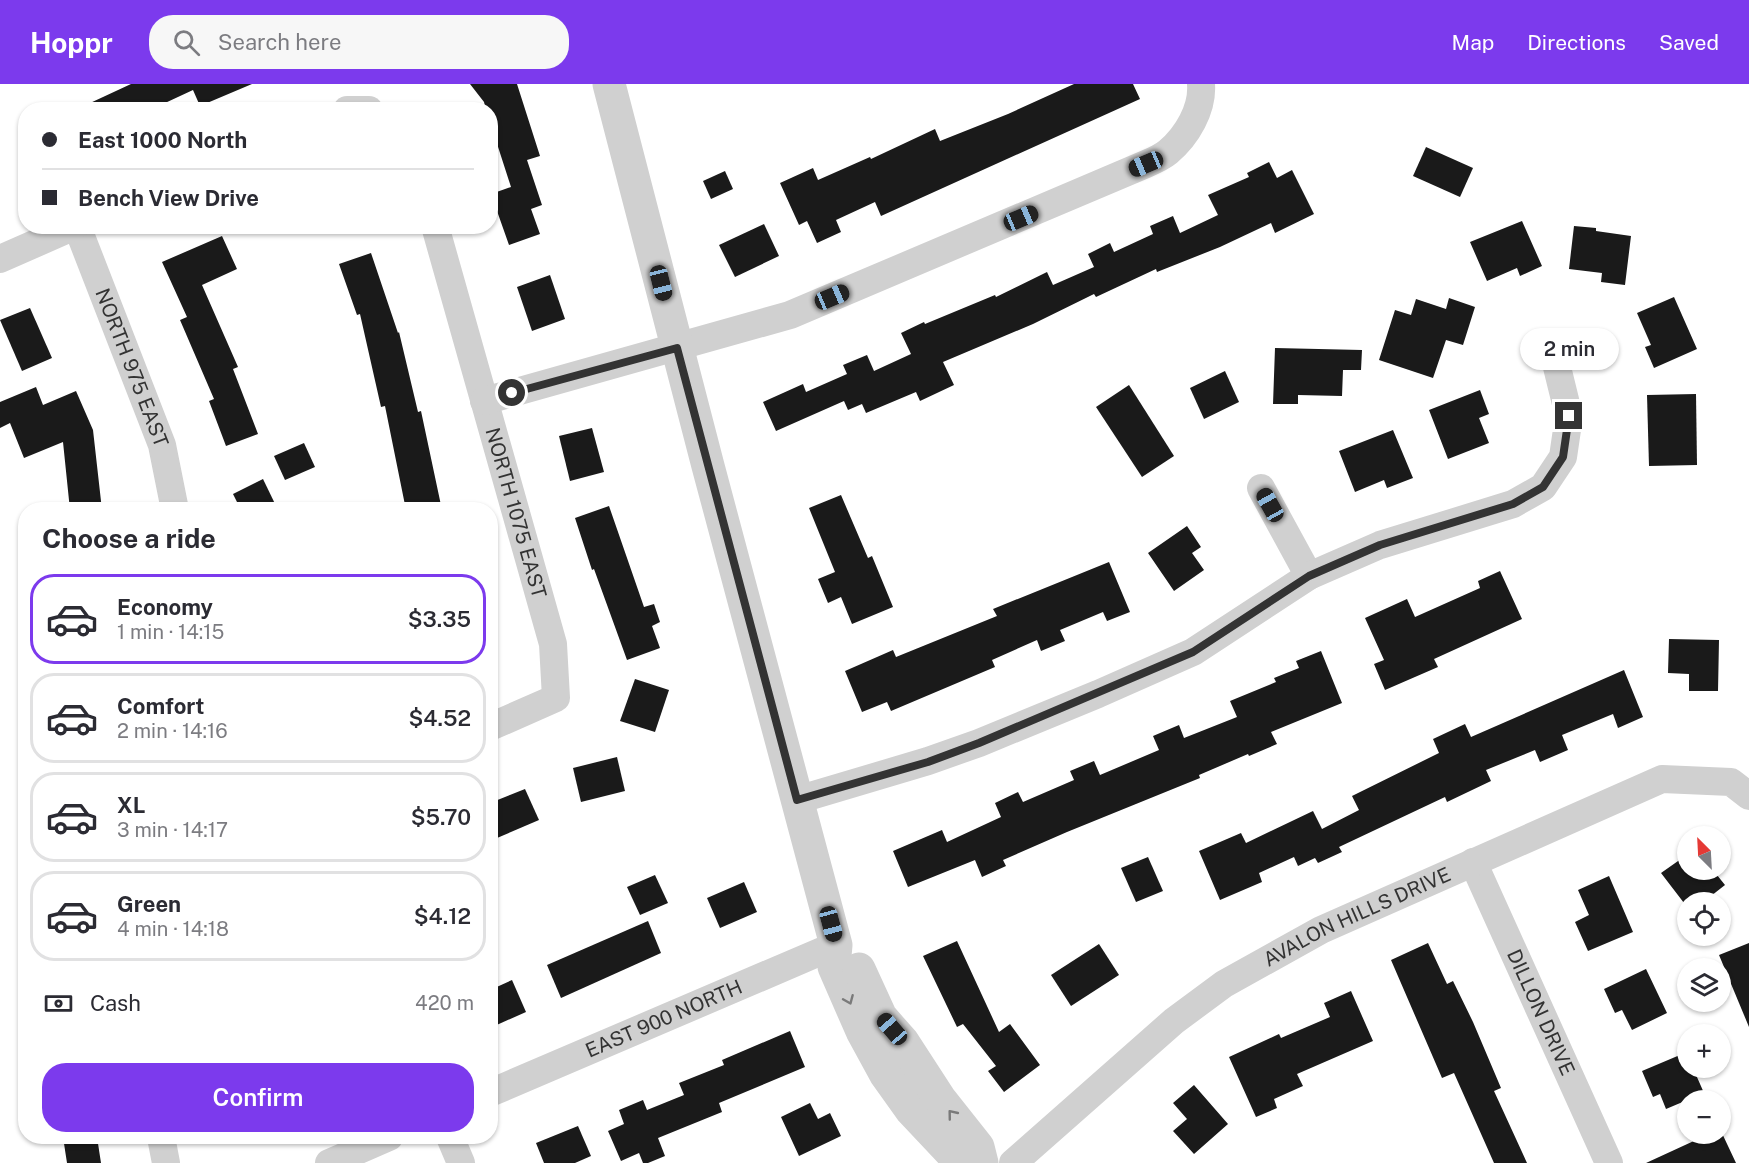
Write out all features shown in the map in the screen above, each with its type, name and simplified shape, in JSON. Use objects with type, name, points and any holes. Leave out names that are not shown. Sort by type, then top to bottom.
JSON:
[{"type":"street","points":[[609,84],[836,945],[834,967],[862,1031],[886,1075],[911,1110],[961,1163]]},
{"type":"street","points":[[484,401],[790,315],[1146,164],[1167,153],[1185,135],[1196,115],[1202,84]]},
{"type":"street","points":[[0,259],[58,234]]},
{"type":"street","name":"NORTH 975 EAST","points":[[79,234],[162,445],[173,502]]},
{"type":"street","name":"NORTH 1075 EAST","points":[[437,234],[553,644],[556,698],[498,723]]},
{"type":"street","points":[[797,800],[928,762],[1098,694],[1193,652],[1309,576],[1380,545],[1513,504],[1543,487],[1563,457],[1569,416],[1555,358]]},
{"type":"street","points":[[1261,488],[1309,576]]},
{"type":"street","name":"AVALON HILLS DRIVE","points":[[1013,1163],[1174,1022],[1224,984],[1321,930],[1662,779],[1731,782],[1749,796]]},
{"type":"street","name":"DILLON DRIVE","points":[[1473,862],[1609,1163]]},
{"type":"street","points":[[836,945],[854,958],[881,1017],[903,1042],[940,1099],[978,1147],[982,1163]]},
{"type":"street","name":"EAST 900 NORTH","points":[[498,1090],[836,945]]},
{"type":"street","points":[[162,1144],[166,1163]]},
{"type":"street","points":[[329,1163],[373,1144]]},
{"type":"street","points":[[453,1144],[461,1163]]},
{"type":"building","points":[[131,84],[252,84],[209,102],[198,102],[193,90],[167,102],[92,102]]},
{"type":"building","points":[[470,84],[517,84],[540,156],[527,160],[542,205],[531,209],[540,234],[509,245],[498,214],[498,192],[511,187],[498,147],[498,102],[484,102]]},
{"type":"building","points":[[1074,84],[1133,84],[1140,99],[881,216],[875,202],[836,220],[841,232],[817,243],[807,221],[799,225],[780,183],[813,168],[818,180],[870,157],[871,159],[935,129],[940,141]]},
{"type":"building","points":[[1426,147],[1473,168],[1460,197],[1413,176]]},
{"type":"building","points":[[1269,162],[1277,178],[1292,170],[1314,214],[1275,233],[1271,223],[1220,247],[1157,272],[1156,269],[1096,297],[1094,294],[1033,324],[943,362],[954,385],[920,401],[916,392],[866,413],[862,404],[848,410],[844,401],[776,431],[763,402],[803,384],[806,392],[847,374],[843,365],[867,355],[874,371],[911,354],[901,333],[995,295],[996,297],[1047,272],[1053,285],[1094,267],[1088,254],[1110,243],[1114,252],[1153,234],[1150,226],[1173,216],[1180,233],[1218,215],[1208,195],[1249,177],[1247,173]]},
{"type":"building","points":[[725,171],[733,189],[711,199],[703,181]]},
{"type":"building","points":[[1522,221],[1542,266],[1520,276],[1517,268],[1487,281],[1470,242]]},
{"type":"building","points":[[764,224],[779,256],[735,277],[719,245]]},
{"type":"building","points":[[1574,226],[1596,228],[1596,231],[1631,236],[1625,285],[1601,282],[1602,273],[1569,269]]},
{"type":"building","points":[[222,236],[237,269],[202,285],[238,367],[233,369],[258,434],[226,446],[209,401],[214,399],[180,320],[187,317],[162,262]]},
{"type":"building","points":[[371,253],[399,332],[418,412],[421,411],[440,502],[404,502],[385,406],[381,407],[360,314],[357,315],[339,264]]},
{"type":"building","points":[[550,275],[565,319],[532,331],[517,287]]},
{"type":"building","points":[[1674,297],[1697,349],[1654,368],[1645,347],[1651,345],[1637,313]]},
{"type":"building","points":[[1449,298],[1475,307],[1463,345],[1446,340],[1433,378],[1379,360],[1395,310],[1411,315],[1416,299],[1446,309]]},
{"type":"building","points":[[30,308],[52,358],[22,371],[0,320]]},
{"type":"building","points":[[1275,348],[1362,350],[1361,370],[1343,370],[1342,396],[1298,395],[1298,404],[1273,404]]},
{"type":"building","points":[[1225,371],[1239,402],[1204,419],[1190,388]]},
{"type":"building","points":[[1129,385],[1174,456],[1142,477],[1096,407]]},
{"type":"building","points":[[36,387],[43,405],[76,391],[93,430],[101,502],[69,502],[63,442],[24,458],[10,423],[0,428],[0,402]]},
{"type":"building","points":[[1480,390],[1489,414],[1479,418],[1489,443],[1448,459],[1429,410]]},
{"type":"building","points":[[1696,394],[1697,465],[1649,466],[1647,395]]},
{"type":"building","points":[[592,428],[604,472],[570,481],[559,436]]},
{"type":"building","points":[[1393,430],[1413,478],[1387,488],[1384,480],[1355,492],[1339,451]]},
{"type":"building","points":[[304,443],[315,467],[285,480],[274,456]]},
{"type":"building","points":[[263,479],[274,502],[237,502],[233,494]]},
{"type":"building","points":[[841,495],[868,558],[872,556],[893,607],[852,624],[841,597],[828,603],[818,579],[835,572],[809,508]]},
{"type":"building","points":[[609,506],[644,607],[654,604],[660,622],[652,626],[660,648],[627,660],[594,569],[592,570],[575,518]]},
{"type":"building","points":[[1187,526],[1201,547],[1192,553],[1204,570],[1174,591],[1148,553]]},
{"type":"building","points":[[1109,562],[1130,612],[1107,621],[1103,612],[1060,630],[1065,641],[1041,651],[1037,640],[992,660],[995,667],[891,711],[887,702],[862,712],[845,671],[893,650],[896,657],[997,616],[993,609]]},
{"type":"building","points":[[1500,571],[1522,619],[1434,659],[1438,667],[1385,690],[1374,664],[1384,660],[1365,618],[1407,599],[1415,617],[1480,588],[1478,581]]},
{"type":"building","points":[[1669,639],[1719,640],[1718,691],[1689,691],[1689,674],[1668,673]]},
{"type":"building","points":[[1321,651],[1342,703],[1271,732],[1277,744],[1249,756],[1248,754],[1199,775],[1200,778],[1003,860],[1006,866],[982,877],[975,860],[908,887],[893,851],[942,830],[947,842],[1001,817],[995,803],[1018,792],[1023,802],[1074,780],[1070,771],[1094,761],[1100,775],[1159,750],[1153,736],[1179,725],[1184,738],[1237,717],[1230,701],[1276,682],[1274,678],[1299,668],[1296,661]]},
{"type":"building","points":[[1624,670],[1643,717],[1618,728],[1613,714],[1562,735],[1568,750],[1540,762],[1535,750],[1486,770],[1491,781],[1447,802],[1445,797],[1339,847],[1342,852],[1318,863],[1315,858],[1298,866],[1294,857],[1259,873],[1262,882],[1220,900],[1199,851],[1241,833],[1246,843],[1313,811],[1322,829],[1359,810],[1352,796],[1439,753],[1433,739],[1465,724],[1471,737]]},
{"type":"building","points":[[635,679],[669,690],[655,732],[620,721]]},
{"type":"building","points":[[617,757],[625,791],[581,802],[573,768]]},
{"type":"building","points":[[525,789],[539,820],[498,838],[498,800]]},
{"type":"building","points":[[1148,857],[1163,891],[1136,902],[1121,868]]},
{"type":"building","points":[[1677,862],[1677,880],[1721,880],[1725,885],[1716,892],[1677,892],[1677,894],[1661,873]]},
{"type":"building","points":[[655,875],[668,903],[640,915],[627,887]]},
{"type":"building","points":[[1609,876],[1633,932],[1588,951],[1575,922],[1589,915],[1578,890]]},
{"type":"building","points":[[744,882],[757,912],[720,928],[707,898]]},
{"type":"building","points":[[648,921],[661,953],[561,998],[547,965]]},
{"type":"building","points":[[957,941],[999,1032],[1010,1024],[1040,1065],[1004,1092],[988,1071],[996,1066],[963,1024],[957,1027],[923,956]]},
{"type":"building","points":[[1428,943],[1447,984],[1453,981],[1473,1022],[1501,1088],[1494,1091],[1527,1163],[1494,1163],[1454,1073],[1442,1078],[1391,960]]},
{"type":"building","points":[[1749,943],[1749,1027],[1731,984],[1731,958],[1720,958],[1719,955]]},
{"type":"building","points":[[1099,944],[1119,975],[1071,1006],[1051,975]]},
{"type":"building","points":[[1646,969],[1667,1013],[1632,1030],[1622,1010],[1615,1013],[1604,989]]},
{"type":"building","points":[[512,980],[526,1012],[498,1024],[498,986]]},
{"type":"building","points":[[1351,991],[1373,1041],[1297,1074],[1303,1086],[1274,1099],[1277,1108],[1256,1117],[1229,1057],[1279,1034],[1281,1038],[1330,1017],[1324,1003]]},
{"type":"building","points":[[790,1031],[805,1067],[719,1103],[722,1112],[658,1138],[665,1156],[643,1163],[639,1153],[621,1161],[608,1131],[624,1124],[619,1110],[643,1100],[647,1110],[684,1095],[679,1083],[724,1065],[722,1060]]},
{"type":"building","points":[[1677,1056],[1677,1078],[1697,1078],[1703,1090],[1677,1090],[1677,1104],[1666,1109],[1660,1094],[1653,1097],[1642,1071]]},
{"type":"building","points":[[1194,1085],[1228,1124],[1194,1154],[1173,1131],[1187,1119],[1173,1103]]},
{"type":"building","points":[[810,1103],[818,1119],[830,1113],[841,1136],[799,1156],[781,1117]]},
{"type":"building","points":[[578,1126],[591,1156],[575,1163],[544,1163],[536,1143]]},
{"type":"building","points":[[64,1144],[98,1144],[101,1163],[67,1163]]},
{"type":"building","points":[[1687,1144],[1727,1144],[1736,1163],[1646,1163]]},
{"type":"route","points":[[512,393],[677,348],[797,800],[928,762],[1098,694],[1193,652],[1309,576],[1380,545],[1513,504],[1543,487],[1563,457],[1569,416]]}]
